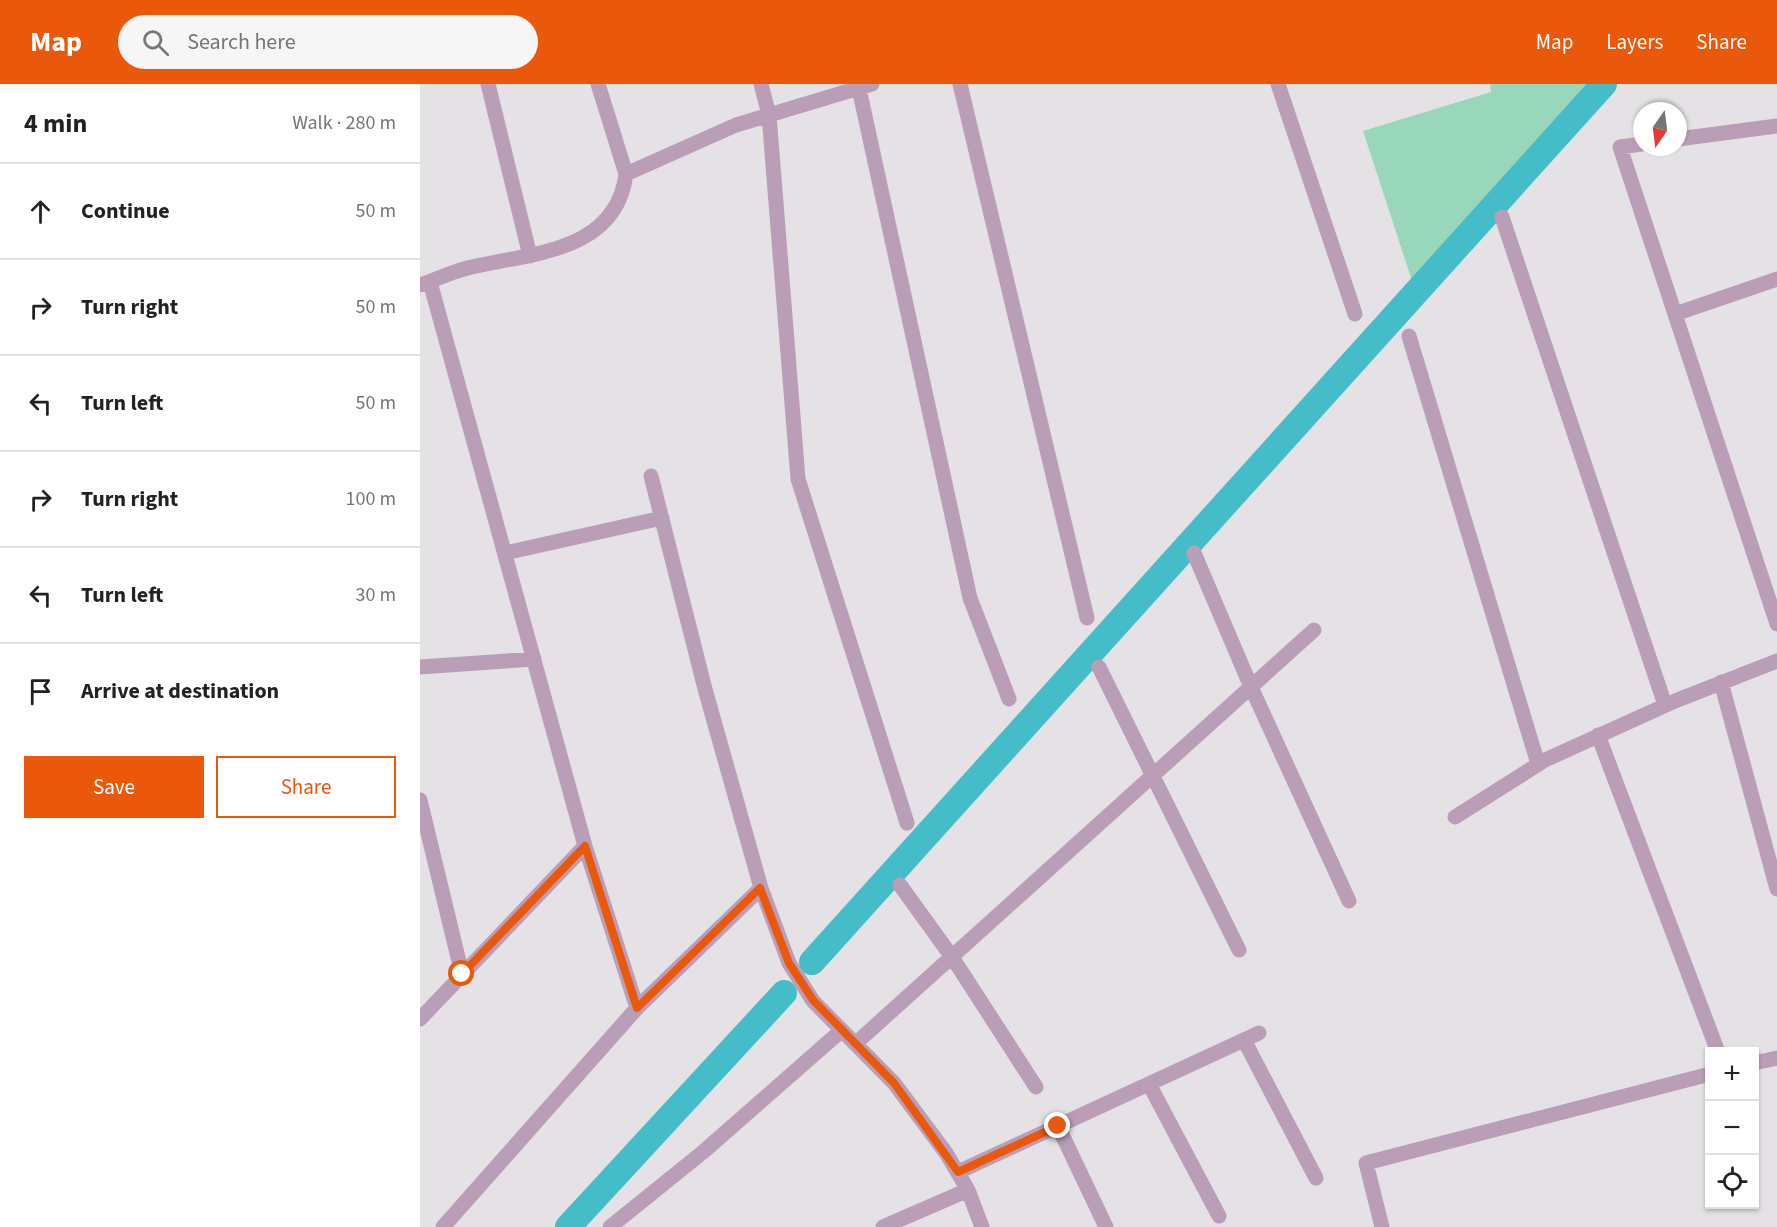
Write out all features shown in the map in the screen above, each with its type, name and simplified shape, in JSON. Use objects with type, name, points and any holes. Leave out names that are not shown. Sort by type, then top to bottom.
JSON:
[{"type":"street","points":[[488,84],[530,256]]},
{"type":"street","points":[[598,84],[626,174],[623,196],[602,226],[572,243],[530,256],[462,269],[425,284],[505,553],[585,846],[637,1008]]},
{"type":"street","points":[[761,84],[769,115],[798,479],[907,823]]},
{"type":"street","points":[[960,84],[1087,618]]},
{"type":"street","points":[[1278,84],[1355,314]]},
{"type":"street","points":[[626,174],[736,124],[863,85],[970,598],[1009,699]]},
{"type":"street","points":[[1687,138],[1777,126]]},
{"type":"street","points":[[1633,145],[1620,147],[1777,624]]},
{"type":"street","points":[[1502,217],[1665,705]]},
{"type":"street","points":[[1675,314],[1777,279]]},
{"type":"street","points":[[1409,336],[1538,764]]},
{"type":"street","points":[[651,476],[705,689],[760,888],[789,963],[813,1000],[894,1083],[958,1172],[969,1190],[982,1227]]},
{"type":"street","points":[[505,553],[662,518]]},
{"type":"street","points":[[1194,553],[1251,687],[1349,901]]},
{"type":"street","points":[[855,1044],[1314,630]]},
{"type":"street","points":[[420,667],[534,659]]},
{"type":"street","points":[[1455,817],[1538,764],[1665,705],[1777,661]]},
{"type":"street","points":[[1099,667],[1239,950]]},
{"type":"street","points":[[1722,682],[1777,889]]},
{"type":"street","points":[[1598,735],[1716,1047]]},
{"type":"street","points":[[420,800],[462,974]]},
{"type":"street","points":[[420,1019],[585,846]]},
{"type":"street","points":[[900,885],[952,957],[1036,1087]]},
{"type":"street","points":[[443,1227],[637,1008],[760,888]]},
{"type":"street","points":[[610,1227],[703,1152],[842,1030]]},
{"type":"street","points":[[958,1172],[1259,1033]]},
{"type":"street","points":[[1244,1040],[1316,1178]]},
{"type":"street","points":[[1759,1062],[1777,1058]]},
{"type":"street","points":[[1382,1227],[1366,1163],[1705,1075]]},
{"type":"street","points":[[1149,1084],[1219,1216]]},
{"type":"street","points":[[1058,1126],[1106,1227]]},
{"type":"street","points":[[883,1227],[969,1190]]},
{"type":"green space","points":[[1490,84],[1604,84],[1416,293],[1363,131],[1491,92]]},
{"type":"waterway","points":[[812,962],[1604,84]]},
{"type":"waterway","points":[[568,1227],[784,993]]},
{"type":"route","points":[[462,974],[585,846],[637,1008],[760,888],[789,963],[813,1000],[894,1083],[946,1152],[958,1172],[1058,1126]]}]
